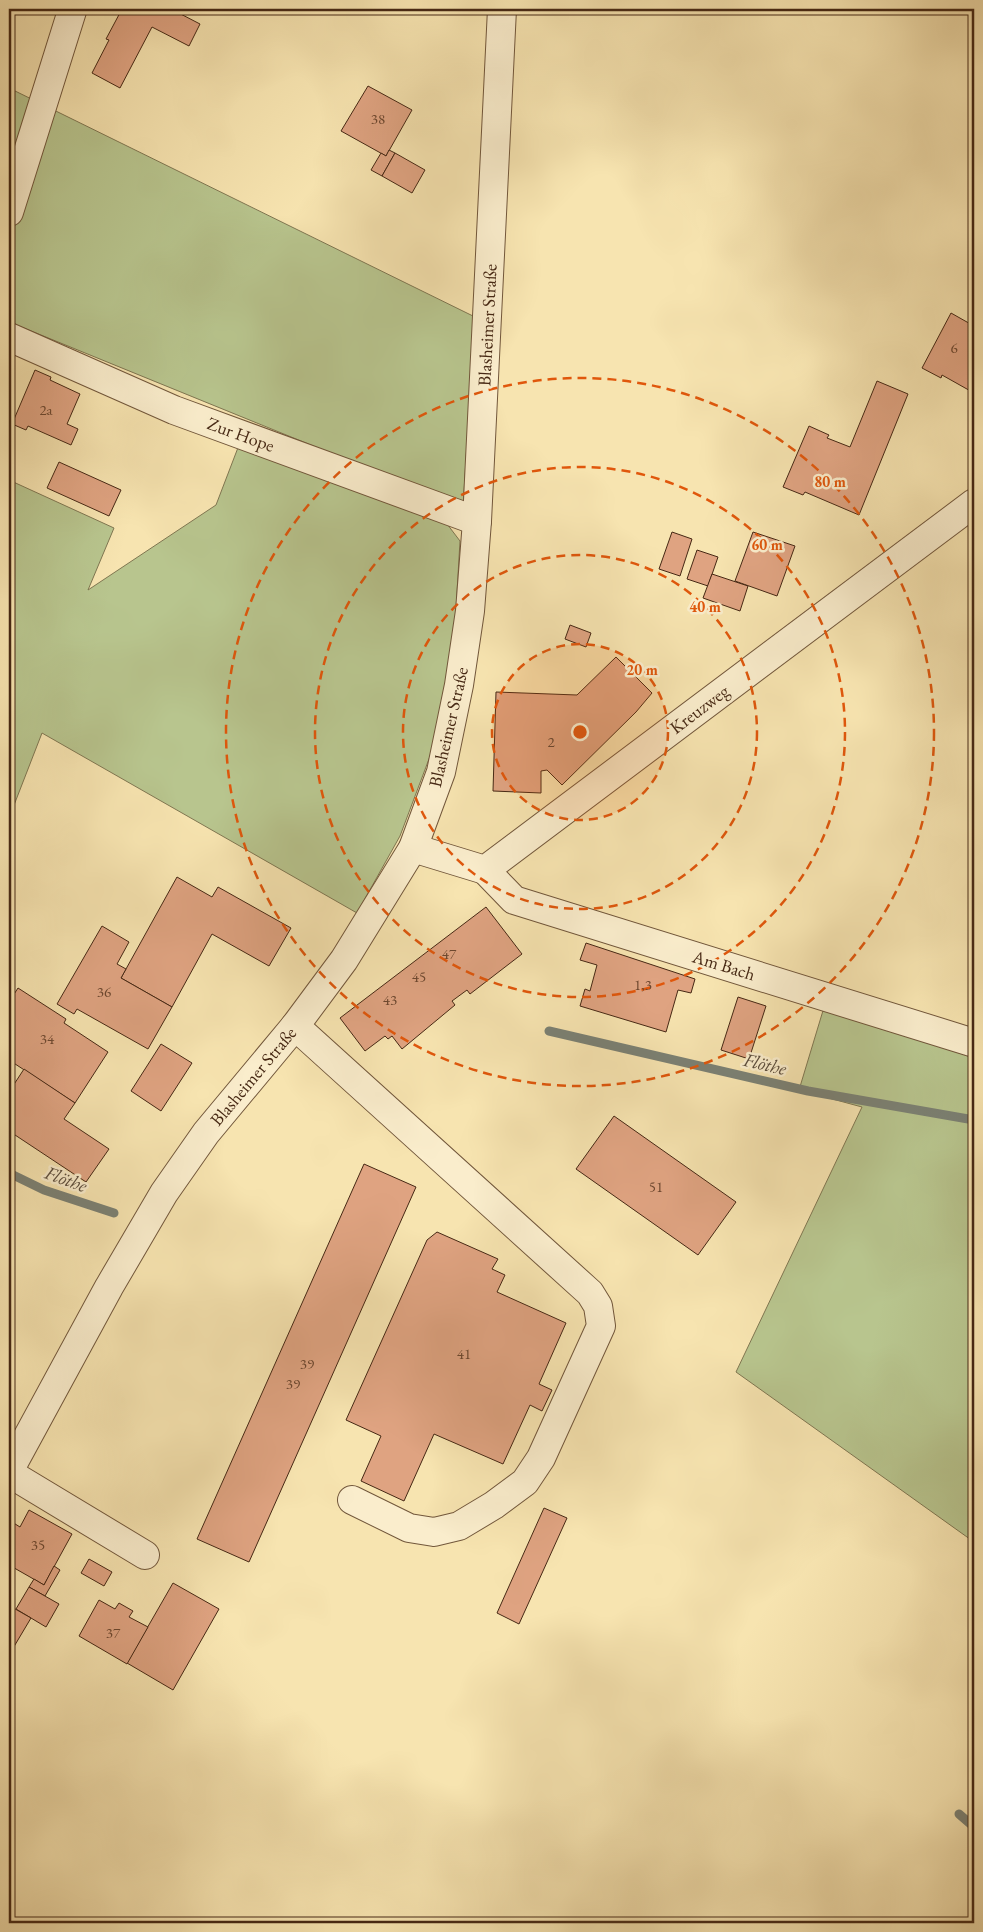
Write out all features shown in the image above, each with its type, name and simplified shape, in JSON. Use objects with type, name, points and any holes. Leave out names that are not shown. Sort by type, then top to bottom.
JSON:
[{"type":"street","name":"Blasheimer Straße","points":[[9,1472],[109,1288],[164,1193],[206,1133],[295,1026],[344,960],[413,848],[441,772],[459,685],[470,611],[477,521],[502,9]]},
{"type":"street","points":[[9,212],[72,11]]},
{"type":"street","name":"Zur Hope","points":[[9,336],[174,410],[477,521]]},
{"type":"street","name":"Kreuzweg","points":[[484,870],[974,503]]},
{"type":"street","points":[[413,848],[484,870]]},
{"type":"street","name":"Am Bach","points":[[484,870],[514,900],[974,1043]]},
{"type":"street","points":[[295,1026],[590,1293],[598,1306],[601,1326],[541,1458],[525,1482],[494,1504],[459,1526],[434,1532],[409,1528],[352,1500]]},
{"type":"street","points":[[9,1472],[145,1555]]},
{"type":"green space","points":[[9,88],[475,317],[463,507],[9,322]]},
{"type":"green space","points":[[239,445],[444,520],[460,541],[455,626],[435,743],[400,836],[357,913],[42,733],[9,818],[9,480],[114,528],[88,590],[216,505]]},
{"type":"green space","points":[[825,1004],[974,1051],[974,1542],[736,1372],[862,1107],[799,1090]]},
{"type":"building","points":[[122,9],[171,9],[200,24],[189,46],[152,27],[120,88],[92,73],[109,40],[106,39]]},
{"type":"building","points":[[368,86],[412,110],[386,156],[341,131]]},
{"type":"building","points":[[389,150],[395,153],[382,176],[371,170],[381,153],[386,156]]},
{"type":"building","points":[[395,153],[425,170],[412,193],[382,176]]},
{"type":"building","points":[[951,313],[974,326],[974,393],[942,375],[941,378],[922,368]]},
{"type":"building","points":[[35,370],[51,377],[50,380],[80,394],[67,424],[78,429],[71,445],[28,426],[26,430],[12,424]]},
{"type":"building","points":[[877,381],[908,394],[859,515],[805,492],[803,495],[783,487],[809,426],[829,435],[827,438],[850,447]]},
{"type":"building","points":[[59,462],[121,490],[109,516],[47,488]]},
{"type":"building","points":[[672,532],[692,539],[680,576],[659,569]]},
{"type":"building","points":[[753,532],[795,546],[777,596],[735,581]]},
{"type":"building","points":[[697,550],[718,557],[708,586],[687,579]]},
{"type":"building","points":[[712,574],[748,586],[740,611],[703,598]]},
{"type":"building","points":[[570,625],[591,633],[586,647],[565,639]]},
{"type":"building","points":[[616,657],[652,693],[636,712],[562,785],[547,770],[541,771],[541,793],[493,791],[496,692],[577,695]]},
{"type":"building","points":[[177,877],[212,897],[218,887],[291,928],[269,966],[212,934],[172,1007],[121,978]]},
{"type":"building","points":[[486,907],[522,954],[470,994],[467,990],[452,1001],[455,1005],[402,1049],[392,1036],[388,1039],[385,1036],[365,1051],[340,1018]]},
{"type":"building","points":[[102,926],[129,942],[117,964],[126,969],[121,978],[172,1007],[148,1049],[77,1009],[74,1014],[57,1004]]},
{"type":"building","points":[[586,943],[695,979],[691,993],[678,990],[666,1032],[580,1006],[585,989],[590,991],[597,965],[580,960]]},
{"type":"building","points":[[18,988],[66,1019],[64,1023],[108,1052],[75,1103],[9,1060],[9,1002]]},
{"type":"building","points":[[738,997],[766,1006],[749,1059],[721,1050]]},
{"type":"building","points":[[161,1044],[192,1063],[161,1111],[131,1091]]},
{"type":"building","points":[[24,1069],[75,1103],[64,1119],[109,1149],[86,1182],[9,1131],[9,1092]]},
{"type":"building","points":[[614,1116],[736,1202],[698,1255],[576,1169]]},
{"type":"building","points":[[364,1164],[416,1187],[249,1562],[197,1539]]},
{"type":"building","points":[[437,1232],[498,1259],[492,1269],[505,1275],[497,1292],[566,1323],[539,1384],[552,1390],[542,1411],[530,1405],[503,1464],[434,1434],[404,1501],[361,1481],[381,1436],[346,1420],[427,1240]]},
{"type":"building","points":[[544,1508],[567,1518],[519,1624],[497,1613]]},
{"type":"building","points":[[29,1510],[72,1534],[44,1585],[9,1565],[9,1548],[12,1541],[9,1539],[9,1529],[12,1522],[20,1527]]},
{"type":"building","points":[[89,1559],[112,1572],[104,1586],[81,1573]]},
{"type":"building","points":[[54,1566],[60,1570],[45,1596],[29,1587],[34,1579],[44,1585]]},
{"type":"building","points":[[173,1583],[219,1609],[173,1690],[127,1663]]},
{"type":"building","points":[[29,1587],[59,1604],[46,1627],[16,1609]]},
{"type":"building","points":[[99,1600],[115,1609],[119,1603],[133,1611],[129,1617],[148,1627],[127,1664],[79,1636]]},
{"type":"building","points":[[9,1607],[31,1618],[9,1655]]},
{"type":"waterway","name":"Flöthe","points":[[549,1031],[808,1091],[974,1120]]},
{"type":"waterway","name":"Flöthe","points":[[9,1173],[44,1190],[114,1213]]},
{"type":"waterway","points":[[959,1814],[974,1827]]}]
